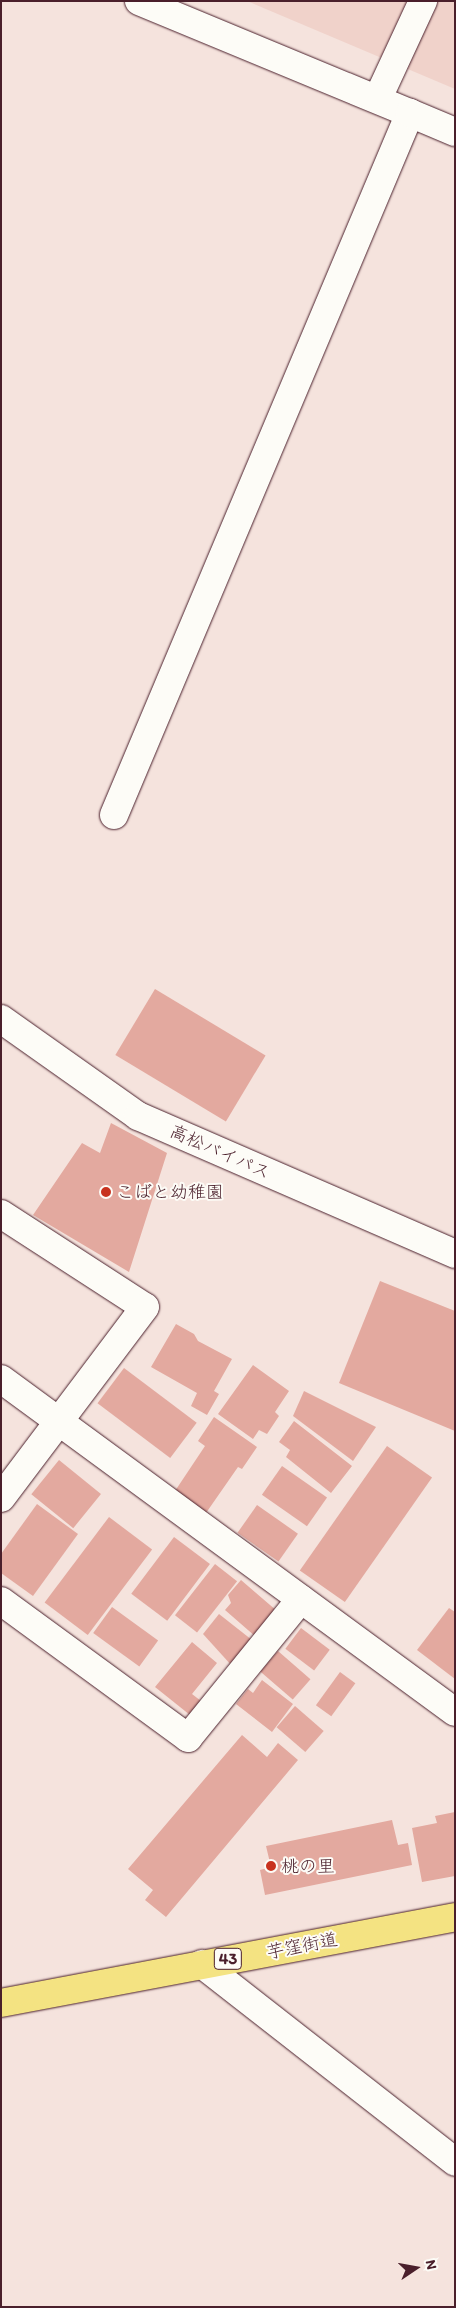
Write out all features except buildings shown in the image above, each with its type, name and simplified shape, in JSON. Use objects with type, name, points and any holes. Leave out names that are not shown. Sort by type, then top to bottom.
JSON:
[{"type":"main road","name":"芋窪街道","points":[[1,2003],[455,1917]]},
{"type":"street","points":[[139,1],[378,98],[455,132]]},
{"type":"street","points":[[378,98],[423,1]]},
{"type":"street","points":[[114,815],[410,113]]},
{"type":"street","name":"高松バイパス","points":[[1,1019],[138,1116],[455,1254]]},
{"type":"street","points":[[1,1214],[145,1308],[1,1498]]},
{"type":"street","points":[[1,1379],[455,1712]]},
{"type":"street","points":[[1,1601],[188,1738],[301,1599]]},
{"type":"street","points":[[202,1964],[455,2162]]},
{"type":"shaded area","points":[[247,1],[455,1],[455,89]]},
{"type":"place","name":"こばと幼稚園","points":[[106,1192]]},
{"type":"place","name":"桃の里","points":[[271,1866]]}]
